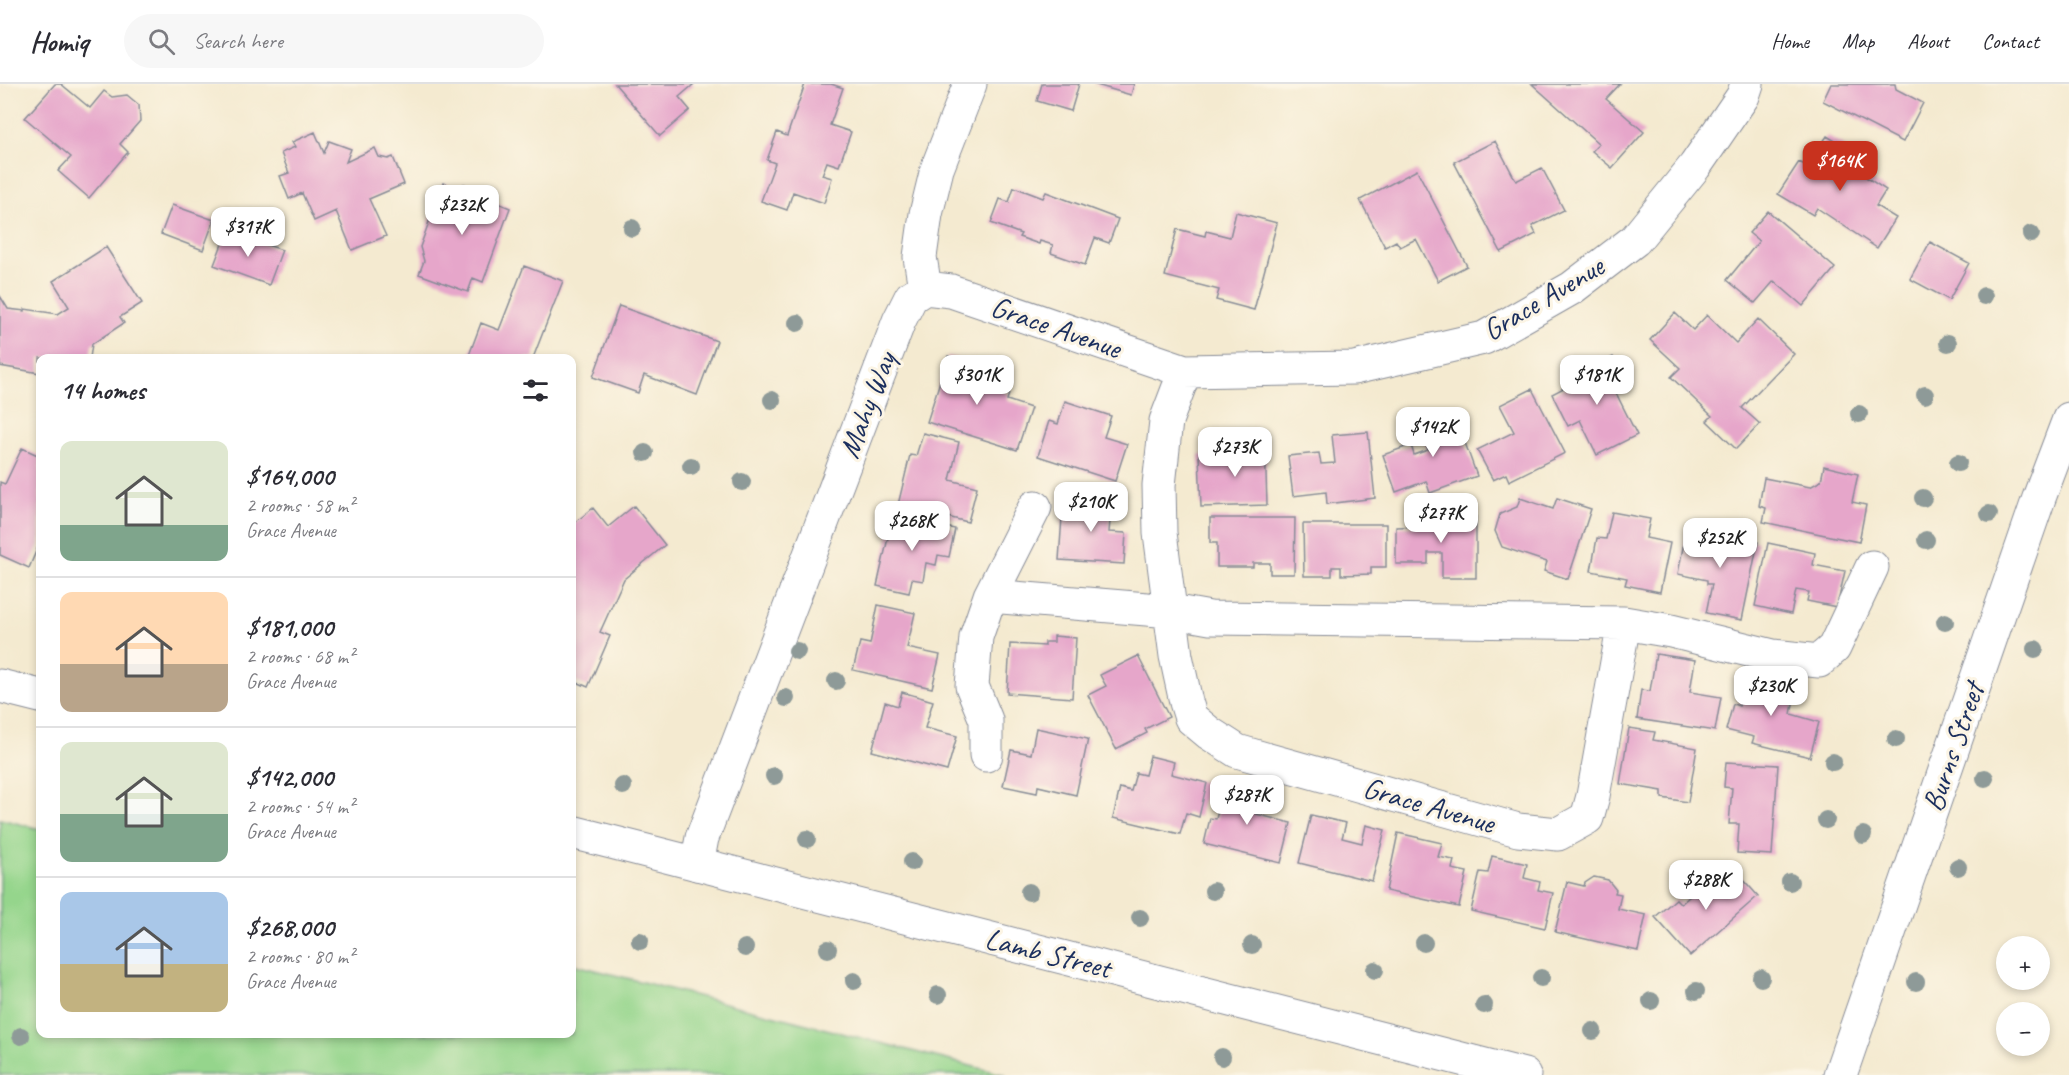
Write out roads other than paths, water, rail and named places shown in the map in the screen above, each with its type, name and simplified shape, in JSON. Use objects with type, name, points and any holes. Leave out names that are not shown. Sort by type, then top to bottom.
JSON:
[{"type":"street","points":[[925,288],[920,256],[926,214],[937,169],[970,84]]},
{"type":"street","name":"Grace Avenue","points":[[925,288],[951,291],[1185,371],[1354,368],[1484,338],[1572,288],[1635,240],[1695,166],[1743,96],[1747,84]]},
{"type":"street","name":"Mahy Way","points":[[697,864],[702,838],[899,321],[911,297],[925,288]]},
{"type":"street","name":"Grace Avenue","points":[[1185,371],[1166,421],[1159,485],[1160,533],[1176,656],[1191,718],[1237,751],[1518,830],[1558,834],[1587,818],[1624,623]]},
{"type":"street","name":"Burns Street","points":[[1840,1075],[2039,498],[2069,419]]},
{"type":"street","points":[[986,755],[986,720],[972,686],[976,637],[990,596],[1035,507]]},
{"type":"street","points":[[990,596],[1171,611],[1210,618],[1624,623],[1671,631],[1773,656],[1819,661],[1834,648],[1872,567]]},
{"type":"street","points":[[0,686],[36,695]]},
{"type":"street","name":"Lamb Street","points":[[576,833],[1524,1075]]}]
